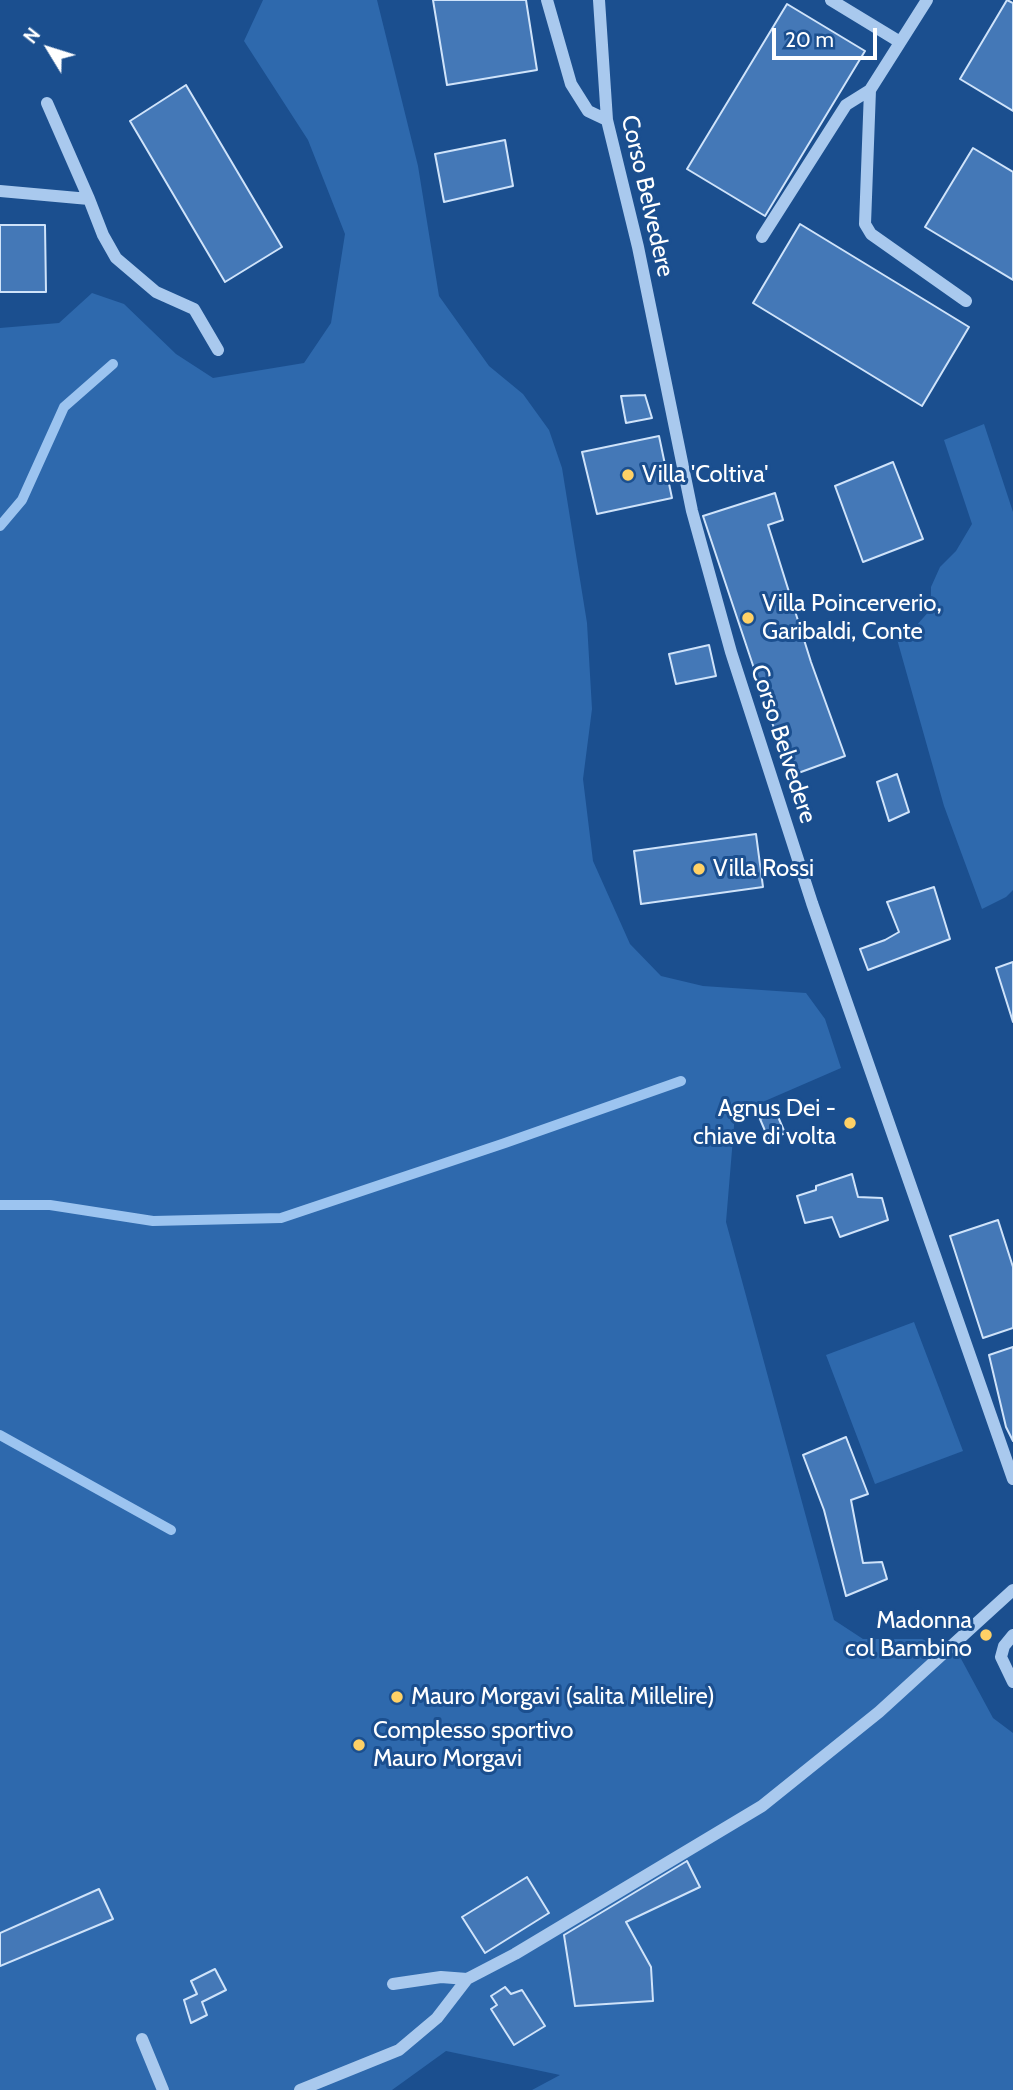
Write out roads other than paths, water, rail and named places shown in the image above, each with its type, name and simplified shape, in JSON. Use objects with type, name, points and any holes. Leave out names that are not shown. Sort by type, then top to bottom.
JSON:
[{"type":"street","points":[[547,0],[571,84],[588,111],[607,120]]},
{"type":"street","name":"Corso Belvedere","points":[[599,0],[607,120],[643,272],[692,511],[731,652],[812,903],[1013,1479]]},
{"type":"street","points":[[831,0],[900,42]]},
{"type":"street","points":[[762,237],[846,105],[870,90],[927,0]]},
{"type":"street","points":[[870,90],[865,224],[871,234],[966,301]]},
{"type":"street","points":[[47,103],[103,235],[116,258],[156,292],[194,309],[218,350]]},
{"type":"street","points":[[0,191],[89,199]]},
{"type":"street","points":[[300,2090],[399,2050],[437,2018],[467,1979],[510,1957],[762,1806],[879,1712],[1013,1590]]},
{"type":"street","points":[[1013,1635],[1004,1646],[1001,1657],[1013,1682]]},
{"type":"street","points":[[393,1984],[441,1977],[467,1979]]},
{"type":"street","points":[[142,2039],[163,2090]]},
{"type":"waterway","points":[[0,526],[22,500],[64,407],[113,364]]},
{"type":"waterway","points":[[0,1205],[50,1205],[153,1221],[281,1218],[681,1081]]},
{"type":"waterway","points":[[0,1435],[171,1530]]},
{"type":"place","name":"Villa 'Coltiva'","points":[[628,475]]},
{"type":"place","name":"Villa Poincerverio, Garibaldi, Conte","points":[[748,618]]},
{"type":"place","name":"Villa Rossi","points":[[699,869]]},
{"type":"place","name":"Agnus Dei - chiave di volta","points":[[850,1123]]},
{"type":"place","name":"Madonna col Bambino","points":[[986,1635]]},
{"type":"place","name":"Mauro Morgavi (salita Millelire)","points":[[397,1697]]},
{"type":"place","name":"Complesso sportivo Mauro Morgavi","points":[[359,1745]]}]
